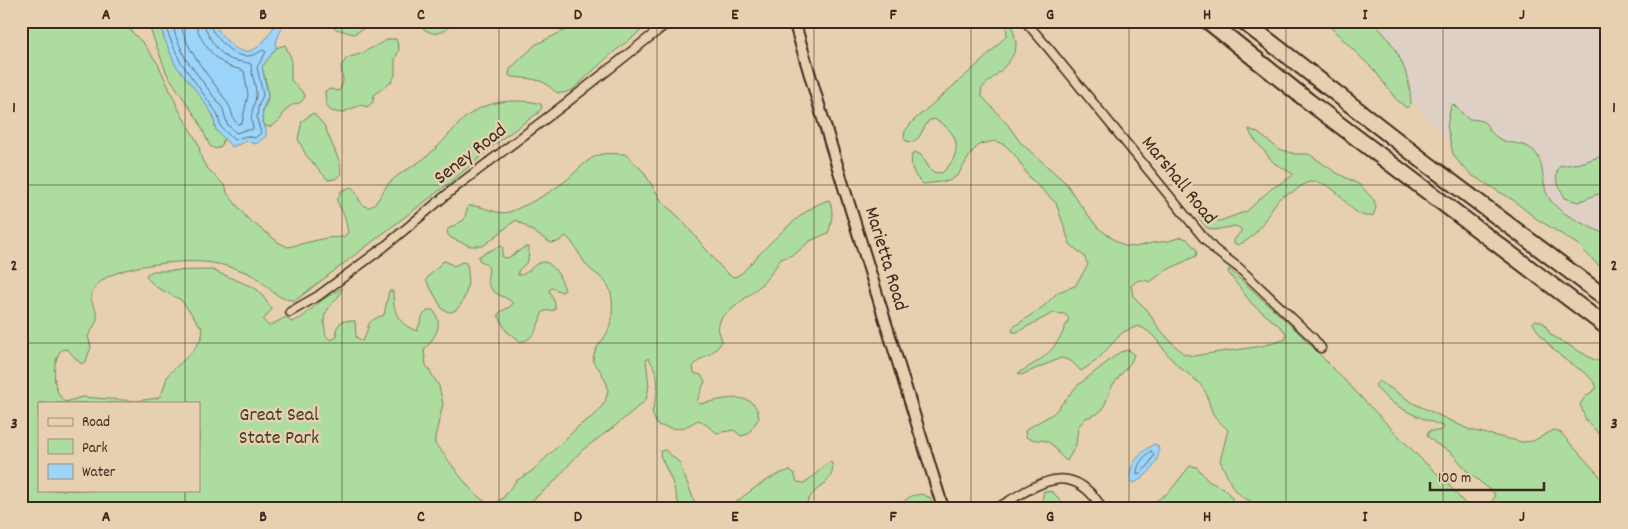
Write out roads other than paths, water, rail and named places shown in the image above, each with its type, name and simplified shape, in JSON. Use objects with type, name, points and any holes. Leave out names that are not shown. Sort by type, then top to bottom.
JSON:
[{"type":"highway","points":[[1208,21],[1324,113],[1607,327]]},
{"type":"highway","points":[[1243,21],[1422,160],[1607,299]]},
{"type":"street","name":"Seney Road","points":[[290,312],[318,296],[384,247],[457,186],[670,21]]},
{"type":"street","name":"Marietta Road","points":[[794,21],[943,508]]},
{"type":"street","name":"Marshall Road","points":[[1025,21],[1215,250],[1239,268],[1313,338],[1321,348]]},
{"type":"street","points":[[997,508],[1035,486],[1054,479],[1077,481],[1096,498],[1102,508]]},
{"type":"water","points":[[160,21],[215,21],[218,30],[235,48],[250,51],[262,43],[277,21],[283,21],[276,48],[262,67],[268,96],[263,108],[262,120],[266,129],[266,136],[256,144],[247,141],[232,147],[216,130],[213,115],[175,64],[164,38]]},
{"type":"water","points":[[1154,444],[1158,446],[1159,452],[1156,463],[1144,477],[1134,483],[1131,482],[1131,470],[1136,460]]},
{"type":"park label","name":"Great Seal State Park","points":[[279,428]]}]
